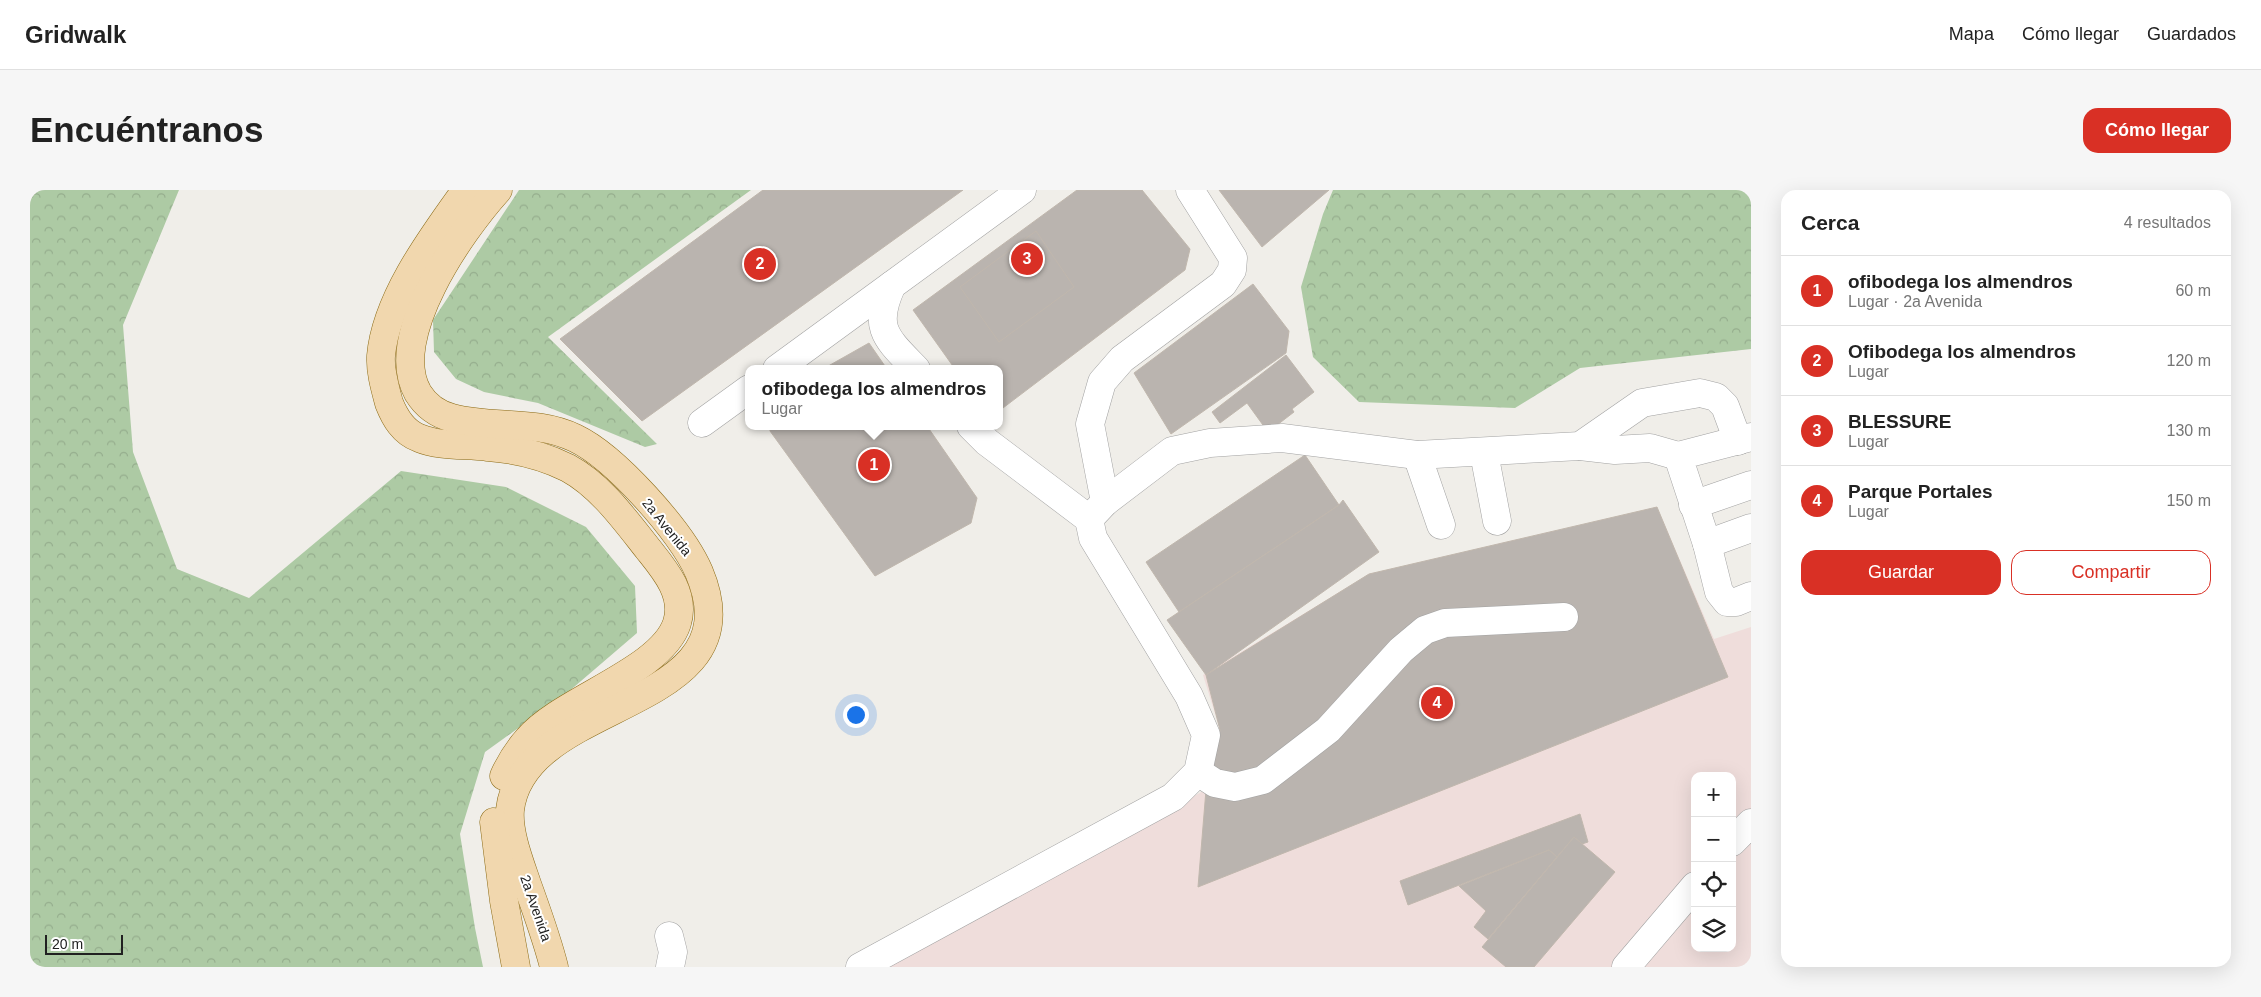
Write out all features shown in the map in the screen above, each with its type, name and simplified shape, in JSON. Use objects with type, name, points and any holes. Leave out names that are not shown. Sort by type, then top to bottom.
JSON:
[{"type":"main road","name":"2a Avenida","points":[[466,190],[414,269],[390,319],[384,338],[381,358],[385,390],[395,417],[402,427],[420,439],[456,445],[488,446],[523,452],[568,468],[584,478],[616,509],[663,568],[674,586],[679,601],[678,621],[673,634],[661,649],[644,662],[544,725],[528,738],[515,756],[502,780],[495,800],[493,818],[504,901],[516,967]]},
{"type":"main road","name":"2a Avenida","points":[[498,190],[467,230],[443,267],[419,316],[411,337],[410,368],[414,386],[425,404],[452,418],[527,425],[555,431],[574,437],[602,456],[649,503],[682,542],[700,575],[709,604],[706,635],[698,651],[688,664],[653,690],[553,744],[529,767],[514,793],[510,812],[515,849],[548,944],[554,967]]},
{"type":"lane","points":[[782,365],[1022,190]]},
{"type":"lane","points":[[860,967],[1173,797],[1198,772],[1206,735],[1189,696],[1094,538],[1097,510],[1090,424],[1102,382],[1122,359],[1223,284],[1232,270],[1233,258],[1190,190]]},
{"type":"lane","points":[[892,285],[885,301],[882,324],[889,341],[912,365]]},
{"type":"lane","points":[[702,423],[745,392]]},
{"type":"lane","points":[[1097,510],[1172,451],[1210,443],[1282,438],[1417,455],[1484,453],[1580,446],[1615,450],[1650,448],[1678,456],[1745,439],[1725,406],[1716,398],[1700,392],[1642,404],[1580,446]]},
{"type":"lane","points":[[1642,404],[1650,448]]},
{"type":"lane","points":[[975,430],[987,442],[1097,510]]},
{"type":"lane","points":[[1484,453],[1497,521]]},
{"type":"lane","points":[[1417,455],[1441,525]]},
{"type":"lane","points":[[1678,456],[1707,544],[1719,592],[1727,602],[1736,602],[1751,596]]},
{"type":"lane","points":[[1693,504],[1751,484]]},
{"type":"lane","points":[[1707,544],[1751,528]]},
{"type":"lane","points":[[1198,772],[1215,783],[1235,787],[1263,780],[1328,730],[1402,650],[1425,630],[1445,622],[1564,617]]},
{"type":"lane","points":[[1736,838],[1751,822]]},
{"type":"lane","points":[[1626,967],[1691,891]]},
{"type":"lane","points":[[669,936],[673,952],[670,967]]},
{"type":"shaded area","points":[[1657,507],[1714,639],[1751,627],[1751,967],[884,967],[1205,790],[1220,730],[1203,675],[1369,574]]},
{"type":"green space","points":[[30,190],[179,190],[123,325],[133,452],[177,569],[249,598],[401,471],[506,487],[586,527],[635,586],[637,633],[567,693],[485,752],[460,834],[483,967],[30,967]]},
{"type":"green space","points":[[519,190],[751,190],[548,337],[657,444],[645,447],[538,403],[484,392],[456,379],[434,352],[433,320]]},
{"type":"green space","points":[[1333,190],[1751,190],[1751,349],[1580,368],[1515,408],[1359,402],[1313,357],[1301,287],[1323,214]]},
{"type":"building","points":[[763,190],[963,190],[642,421],[560,339]]},
{"type":"building","points":[[1077,190],[1142,190],[1190,249],[1185,270],[1003,408],[1003,365],[952,365],[913,310]]},
{"type":"building","points":[[1219,190],[1329,190],[1262,247]]},
{"type":"building","points":[[1036,231],[1074,287],[999,342],[960,287]]},
{"type":"building","points":[[1253,284],[1289,331],[1286,353],[1171,434],[1134,373]]},
{"type":"building","points":[[869,343],[884,365],[830,365]]},
{"type":"building","points":[[1286,355],[1314,392],[1292,409],[1294,412],[1268,432],[1247,403],[1220,423],[1212,412]]},
{"type":"building","points":[[930,430],[977,498],[971,523],[875,576],[770,431]]},
{"type":"building","points":[[1305,455],[1339,505],[1179,612],[1146,562]]},
{"type":"building","points":[[1343,500],[1379,552],[1206,675],[1167,620],[1339,505]]},
{"type":"building","points":[[1657,507],[1728,677],[1198,887],[1206,790],[1220,730],[1206,675],[1369,574]]},
{"type":"building","points":[[1580,814],[1588,842],[1582,844],[1574,837],[1557,857],[1549,850],[1408,905],[1400,881]]},
{"type":"building","points":[[1574,837],[1615,872],[1534,967],[1506,967],[1482,947]]},
{"type":"building","points":[[1549,850],[1557,857],[1488,939],[1474,927],[1486,911],[1459,886]]},
{"type":"place","name":"BLESSURE","points":[[1027,259]]},
{"type":"place","name":"Ofibodega los almendros","points":[[760,264]]},
{"type":"place","name":"ofibodega los almendros","points":[[874,465]]},
{"type":"place","name":"Parque Portales","points":[[1437,703]]}]
